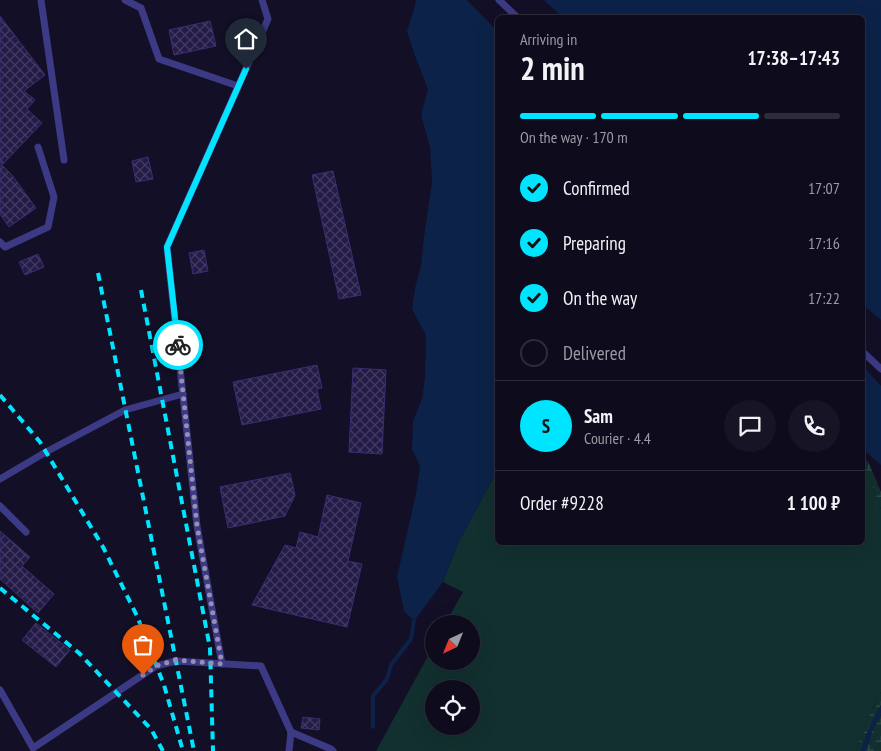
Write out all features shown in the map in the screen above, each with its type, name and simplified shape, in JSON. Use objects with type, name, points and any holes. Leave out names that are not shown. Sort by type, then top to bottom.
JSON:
[{"type":"lane","points":[[41,0],[64,160]]},
{"type":"lane","points":[[125,0],[141,8],[159,59],[238,86]]},
{"type":"lane","points":[[222,664],[197,526],[167,247],[268,19],[262,0]]},
{"type":"lane","points":[[500,0],[515,15]]},
{"type":"lane","points":[[0,242],[5,247],[48,227],[54,197],[38,147]]},
{"type":"lane","points":[[865,354],[881,369]]},
{"type":"lane","points":[[0,479],[125,410],[183,394]]},
{"type":"lane","points":[[0,506],[26,532]]},
{"type":"lane","points":[[0,690],[33,750],[156,666],[176,660],[261,666],[291,732],[288,751]]},
{"type":"lane","points":[[291,732],[334,751]]},
{"type":"green space","points":[[865,460],[869,463],[881,492],[881,509],[866,470]]},
{"type":"green space","points":[[865,469],[881,509],[881,692],[864,726],[856,751],[376,751],[425,661],[425,670],[480,670],[480,615],[450,615],[463,592],[443,582],[458,543],[495,475],[495,545],[865,545]]},
{"type":"green space","points":[[881,692],[881,705],[869,728],[861,751],[856,751],[864,726]]},
{"type":"green space","points":[[881,715],[881,751],[866,751],[872,731]]},
{"type":"water","points":[[416,0],[467,0],[495,29],[495,475],[458,543],[443,582],[414,621],[404,611],[397,577],[416,494],[420,466],[412,449],[413,421],[422,399],[425,378],[426,335],[412,309],[421,265],[432,182],[430,147],[421,115],[428,89],[407,31]]},
{"type":"water","points":[[544,0],[881,0],[881,320],[865,307],[865,15],[560,15]]},
{"type":"water","points":[[865,368],[881,386],[881,465],[865,451]]},
{"type":"water","points":[[881,705],[881,715],[872,731],[866,751],[861,751],[869,728]]},
{"type":"building","points":[[0,16],[45,75],[24,91],[35,100],[27,109],[42,123],[2,165],[12,175],[36,208],[9,227],[0,214]]},
{"type":"building","points":[[210,21],[216,46],[174,55],[169,30]]},
{"type":"building","points":[[148,157],[153,179],[136,182],[132,161]]},
{"type":"building","points":[[333,171],[361,295],[339,299],[312,175]]},
{"type":"building","points":[[204,250],[208,271],[193,274],[189,253]]},
{"type":"building","points":[[38,254],[44,267],[25,275],[19,262]]},
{"type":"building","points":[[317,365],[322,388],[317,389],[321,409],[242,425],[233,382]]},
{"type":"building","points":[[353,368],[386,370],[382,454],[349,452]]},
{"type":"building","points":[[290,473],[295,495],[285,516],[228,528],[220,487]]},
{"type":"building","points":[[327,495],[361,503],[348,561],[362,564],[347,627],[252,605],[285,545],[296,548],[300,532],[318,537]]},
{"type":"building","points":[[0,531],[30,557],[22,566],[54,594],[38,613],[0,579]]},
{"type":"building","points":[[36,623],[70,650],[56,667],[22,640]]},
{"type":"building","points":[[303,717],[320,719],[319,730],[301,728]]},
{"type":"waterway","points":[[373,727],[373,696],[387,679],[391,665],[411,639],[414,621]]},
{"type":"railway","points":[[98,273],[194,751]]},
{"type":"railway","points":[[141,290],[210,648],[213,751]]},
{"type":"railway","points":[[0,395],[40,442],[103,547],[137,616],[164,685],[183,751]]},
{"type":"railway","points":[[0,588],[79,653],[151,729],[163,751]]},
{"type":"way so far","points":[[143,675],[156,666],[176,660],[222,664],[197,526],[178,345]]},
{"type":"route","points":[[178,345],[167,247],[246,69]]}]
